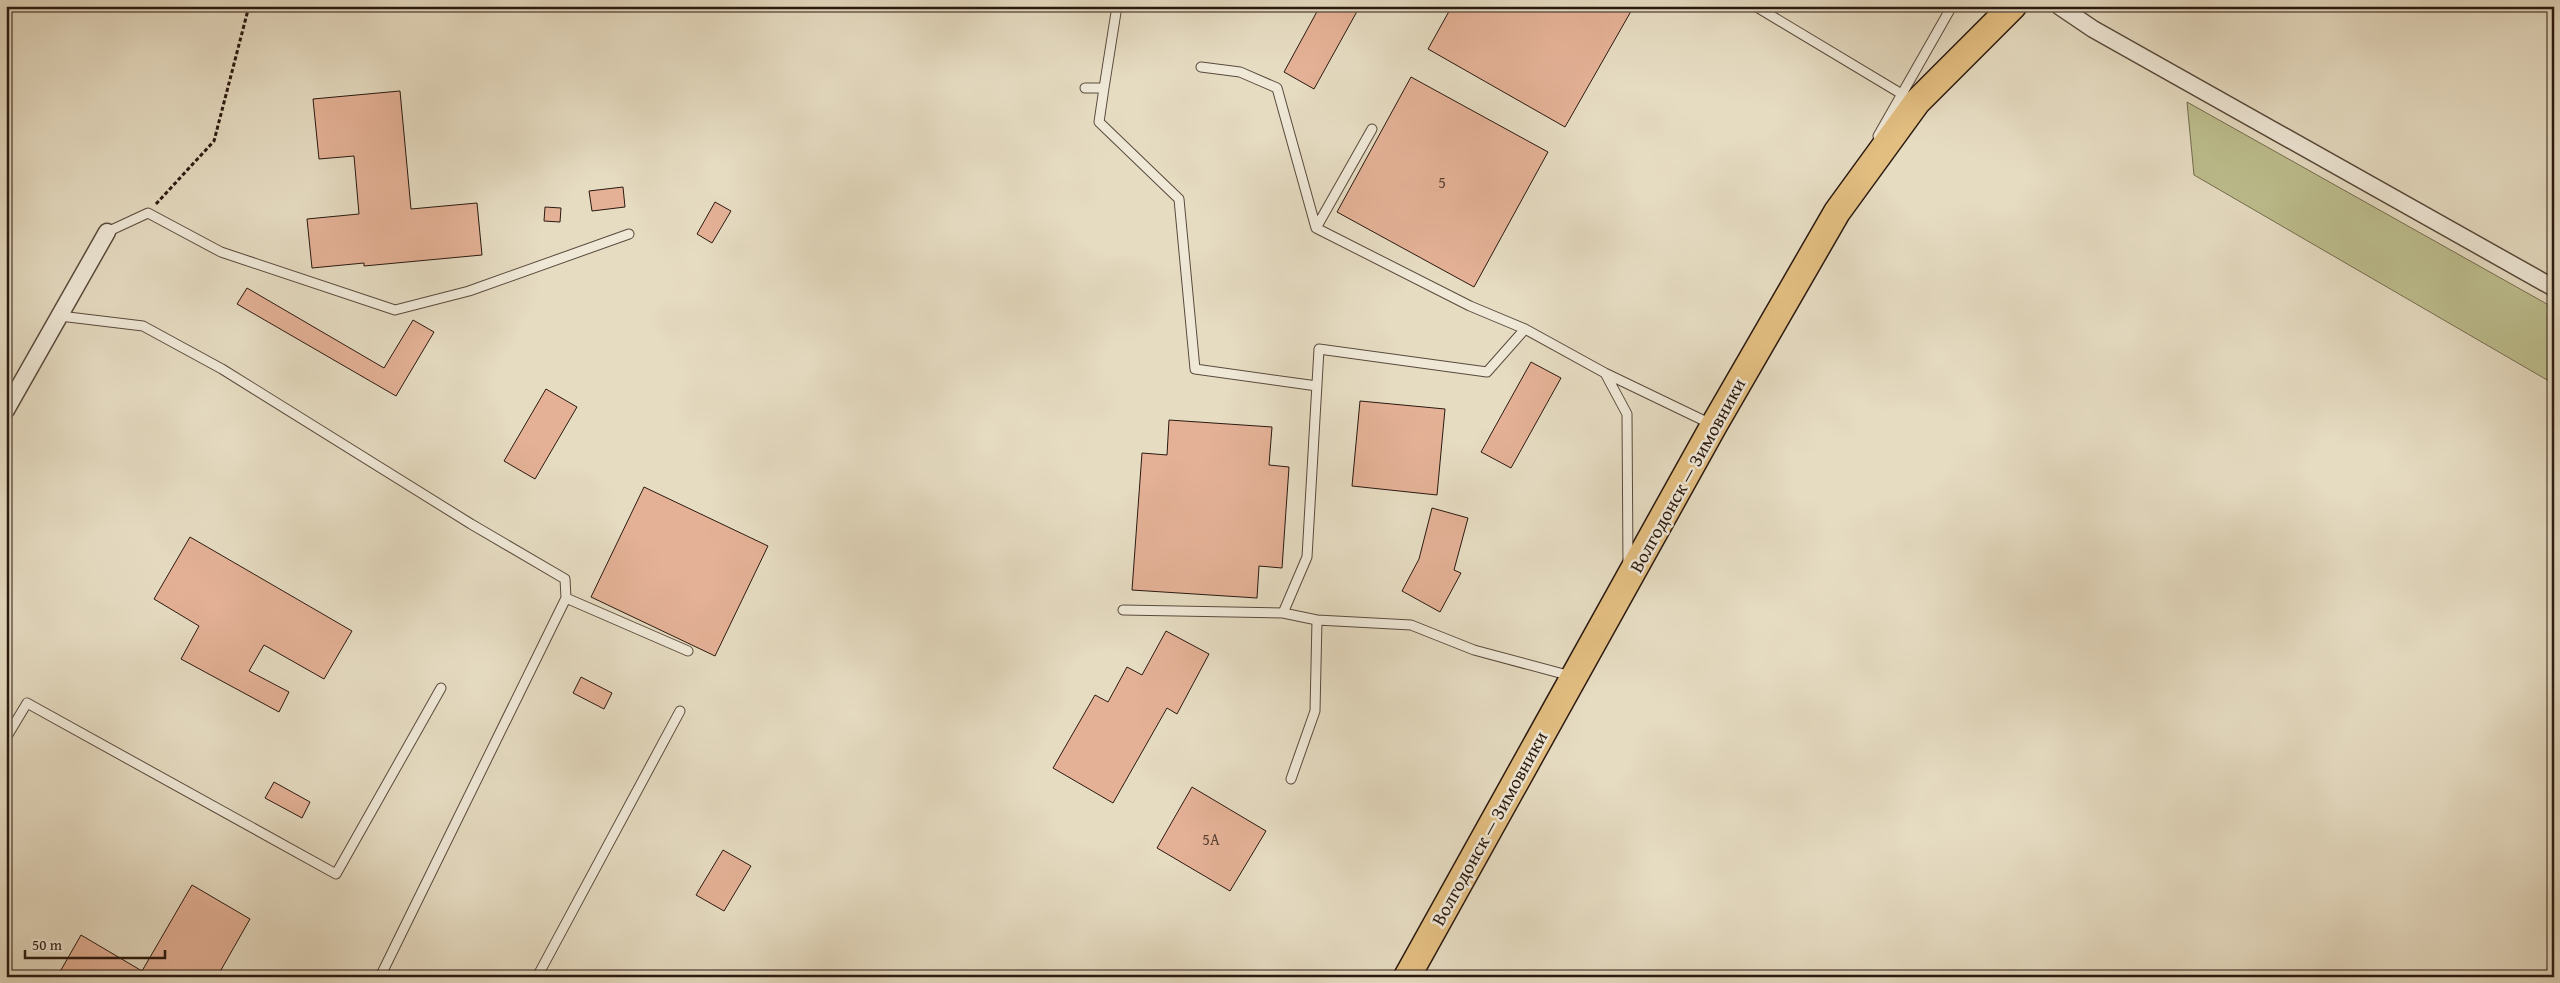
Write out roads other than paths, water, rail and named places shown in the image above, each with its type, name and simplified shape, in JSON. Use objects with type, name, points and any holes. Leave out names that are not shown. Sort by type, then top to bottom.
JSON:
[{"type":"main road","name":"Волгодонск — Зимовники","points":[[1407,977],[1714,425],[1837,212],[1909,98],[2014,6]]},
{"type":"street","points":[[2059,6],[2092,30],[2554,288]]},
{"type":"street","points":[[6,410],[107,232]]},
{"type":"lane","points":[[1117,6],[1099,122],[1179,199],[1195,369],[1317,386]]},
{"type":"lane","points":[[1755,6],[1909,98],[1952,6]]},
{"type":"lane","points":[[1202,67],[1240,72],[1277,88],[1316,228],[1470,306],[1525,329],[1605,373],[1714,425]]},
{"type":"lane","points":[[1085,88],[1104,88]]},
{"type":"lane","points":[[1316,228],[1372,129]]},
{"type":"lane","points":[[107,232],[148,213],[221,252],[395,310],[469,291],[629,234]]},
{"type":"lane","points":[[60,316],[143,326],[152,330],[222,369],[471,524],[566,579],[566,598],[380,977]]},
{"type":"lane","points":[[1283,613],[1307,557],[1319,349],[1487,372],[1525,329]]},
{"type":"lane","points":[[1605,373],[1627,414],[1628,581]]},
{"type":"lane","points":[[566,598],[688,651]]},
{"type":"lane","points":[[1123,610],[1283,613],[1317,620],[1411,625],[1474,650],[1574,677]]},
{"type":"lane","points":[[1290,779],[1315,711],[1317,620]]},
{"type":"lane","points":[[6,738],[27,703],[336,874],[440,688]]},
{"type":"lane","points":[[537,977],[680,710]]}]
